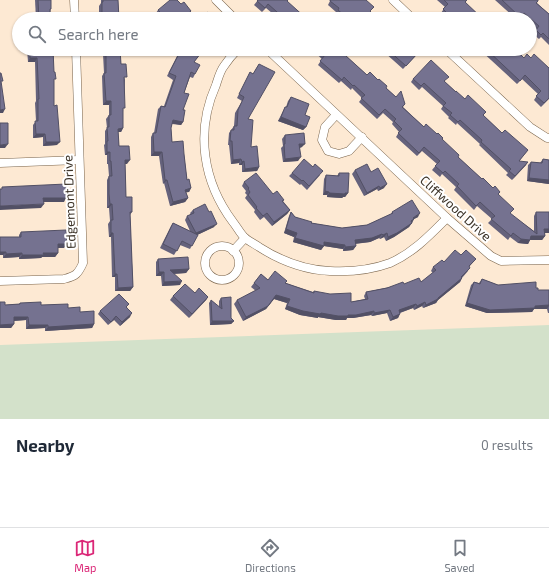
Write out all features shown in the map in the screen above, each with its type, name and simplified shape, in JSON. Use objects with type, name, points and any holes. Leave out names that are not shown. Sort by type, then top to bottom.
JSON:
[{"type":"street","points":[[74,0],[75,12]]},
{"type":"street","points":[[216,0],[228,12]]},
{"type":"street","points":[[393,0],[406,12]]},
{"type":"street","name":"Edgemont Drive","points":[[0,281],[64,279],[79,272],[83,263],[76,56]]},
{"type":"street","points":[[232,56],[224,66],[211,95],[205,122],[204,152],[212,184],[225,211],[245,238],[268,253],[303,268],[321,271],[344,272],[364,270],[390,263],[410,252],[427,239],[447,218]]},
{"type":"street","name":"Cliffwood Drive","points":[[274,56],[447,218],[491,256],[501,262],[549,260]]},
{"type":"street","points":[[454,56],[530,126],[549,138]]},
{"type":"street","points":[[336,115],[325,127],[322,140],[328,151],[339,154],[349,151],[362,137]]},
{"type":"street","points":[[0,163],[80,160]]},
{"type":"street","points":[[233,251],[245,238]]},
{"type":"street","points":[[218,246],[224,246],[233,251],[237,255],[238,261],[236,272],[227,279],[221,280],[210,276],[205,266],[206,256],[209,252],[218,246]]},
{"type":"green space","points":[[549,325],[549,419],[0,419],[0,345]]},
{"type":"building","points":[[38,0],[51,0],[50,12],[39,12]]},
{"type":"building","points":[[103,0],[118,0],[119,12],[102,12]]},
{"type":"building","points":[[170,0],[177,0],[181,4],[184,2],[191,11],[160,12],[158,10]]},
{"type":"building","points":[[288,0],[287,1],[299,12],[277,12],[268,4],[265,8],[257,1]]},
{"type":"building","points":[[366,0],[374,7],[370,11],[371,12],[340,12],[338,10],[339,8],[330,1]]},
{"type":"building","points":[[444,0],[467,0],[465,2],[476,12],[446,12],[443,9],[448,4]]},
{"type":"building","points":[[502,0],[538,0],[536,3],[549,14],[549,39],[543,33],[541,35],[537,31],[539,26],[537,24],[537,12],[515,12]]},
{"type":"building","points":[[30,56],[53,56],[56,79],[54,79],[54,106],[57,105],[60,142],[46,142],[45,134],[36,134],[35,121],[38,121],[39,99],[37,58],[30,58]]},
{"type":"building","points":[[106,56],[120,56],[121,64],[126,64],[127,77],[124,77],[125,108],[123,108],[123,128],[118,129],[119,146],[129,146],[130,160],[125,160],[126,197],[132,197],[132,212],[130,212],[133,287],[118,288],[117,274],[115,274],[113,233],[111,233],[111,220],[113,220],[112,204],[110,204],[109,194],[109,176],[112,176],[110,152],[107,152],[107,127],[109,127],[109,115],[111,115],[111,101],[106,101],[104,73],[106,73]]},
{"type":"building","points":[[178,56],[199,56],[194,62],[200,65],[195,74],[191,72],[184,93],[189,94],[183,110],[185,110],[183,122],[173,120],[171,128],[172,142],[183,141],[187,180],[189,179],[191,188],[185,190],[188,198],[173,202],[167,180],[165,180],[162,152],[154,152],[153,133],[156,133],[161,106],[165,107],[176,76],[169,73]]},
{"type":"building","points":[[324,56],[346,56],[367,75],[370,72],[378,80],[379,79],[396,97],[401,91],[405,104],[402,107],[424,127],[426,124],[437,134],[438,133],[443,138],[442,139],[459,155],[458,157],[493,188],[495,186],[500,192],[498,194],[514,209],[510,213],[537,234],[536,212],[549,212],[549,229],[544,229],[545,236],[531,236],[530,240],[521,239],[513,233],[511,236],[491,219],[495,216],[480,202],[476,206],[457,186],[459,184],[445,171],[443,173],[435,166],[440,161],[424,147],[419,153],[398,133],[402,129],[394,121],[396,119],[385,109],[379,115],[361,98],[365,95],[344,77],[342,80],[320,61]]},
{"type":"building","points":[[395,56],[415,56],[406,66]]},
{"type":"building","points":[[493,56],[522,56],[524,58],[526,56],[529,56],[531,58],[532,56],[536,56],[549,68],[549,98],[544,103],[536,96],[541,91],[525,75],[520,81]]},
{"type":"building","points":[[431,60],[449,77],[444,81],[465,99],[468,95],[486,112],[483,115],[502,133],[505,130],[528,150],[519,161],[528,162],[515,176],[509,171],[511,169],[481,142],[482,140],[460,120],[458,122],[450,115],[452,113],[443,106],[446,103],[424,83],[421,86],[413,79]]},
{"type":"building","points":[[259,64],[275,72],[248,119],[253,120],[251,147],[257,146],[259,167],[245,169],[244,161],[242,162],[241,159],[233,160],[232,141],[230,141],[231,130],[234,130],[234,126],[237,126],[238,110],[244,97],[239,94],[250,72],[253,74]]},
{"type":"building","points":[[0,73],[3,81],[1,81],[5,109],[0,110]]},
{"type":"building","points":[[291,97],[309,104],[305,115],[310,117],[306,127],[281,117]]},
{"type":"building","points":[[0,123],[8,123],[8,144],[0,145]]},
{"type":"building","points":[[304,133],[305,144],[299,144],[301,157],[285,159],[285,135]]},
{"type":"building","points":[[304,159],[313,167],[315,164],[323,171],[309,186],[292,173]]},
{"type":"building","points":[[543,159],[549,160],[549,180],[529,178],[531,162],[542,163]]},
{"type":"building","points":[[367,164],[371,172],[378,168],[387,184],[380,188],[379,186],[367,193],[355,170]]},
{"type":"building","points":[[256,173],[273,194],[277,191],[284,200],[282,201],[290,210],[274,222],[267,213],[263,216],[248,195],[250,192],[248,189],[249,188],[244,182]]},
{"type":"building","points":[[339,173],[349,173],[348,193],[329,193],[325,191],[326,175],[339,176]]},
{"type":"building","points":[[66,184],[66,198],[43,198],[44,204],[0,206],[0,189],[2,189],[2,187]]},
{"type":"building","points":[[412,200],[420,213],[413,218],[414,219],[411,221],[412,223],[388,237],[387,233],[372,238],[355,240],[356,246],[345,247],[345,245],[324,242],[324,246],[295,238],[297,233],[286,229],[291,212],[295,217],[312,222],[311,223],[342,228],[367,225],[393,213],[392,212]]},
{"type":"building","points":[[205,204],[209,212],[211,211],[217,224],[196,233],[187,216],[194,213],[193,210]]},
{"type":"building","points":[[173,223],[198,235],[192,246],[182,241],[177,251],[163,244]]},
{"type":"building","points":[[66,230],[67,244],[58,244],[58,253],[43,253],[44,255],[22,255],[22,253],[6,254],[6,252],[0,252],[0,237],[21,237],[21,232]]},
{"type":"building","points":[[455,250],[461,255],[466,250],[476,259],[469,266],[470,268],[461,277],[462,278],[438,299],[426,305],[425,302],[417,306],[416,304],[399,310],[400,314],[393,317],[390,310],[374,313],[374,311],[348,316],[303,311],[287,306],[290,299],[276,295],[268,306],[246,317],[237,300],[260,288],[254,283],[261,274],[268,280],[275,271],[287,281],[285,283],[314,293],[314,291],[330,294],[351,293],[351,302],[368,299],[366,292],[387,288],[403,282],[404,284],[419,278],[421,282],[436,270],[433,267],[442,260],[444,262]]},
{"type":"building","points":[[188,257],[189,269],[170,270],[182,281],[164,282],[164,272],[159,272],[158,259]]},
{"type":"building","points":[[482,279],[498,285],[536,282],[536,288],[538,288],[538,290],[549,290],[549,305],[535,306],[535,308],[490,310],[467,303],[474,282],[480,284]]},
{"type":"building","points":[[185,284],[195,293],[199,288],[208,297],[192,314],[173,296]]},
{"type":"building","points":[[119,294],[129,304],[126,307],[132,313],[122,322],[116,316],[111,322],[100,311]]},
{"type":"building","points":[[231,297],[231,318],[234,321],[212,321],[211,300],[222,309],[221,298]]},
{"type":"building","points":[[0,302],[5,302],[5,305],[41,302],[41,305],[68,304],[68,308],[80,307],[80,312],[94,311],[94,324],[48,327],[48,325],[29,325],[28,317],[14,317],[14,324],[0,325]]}]
